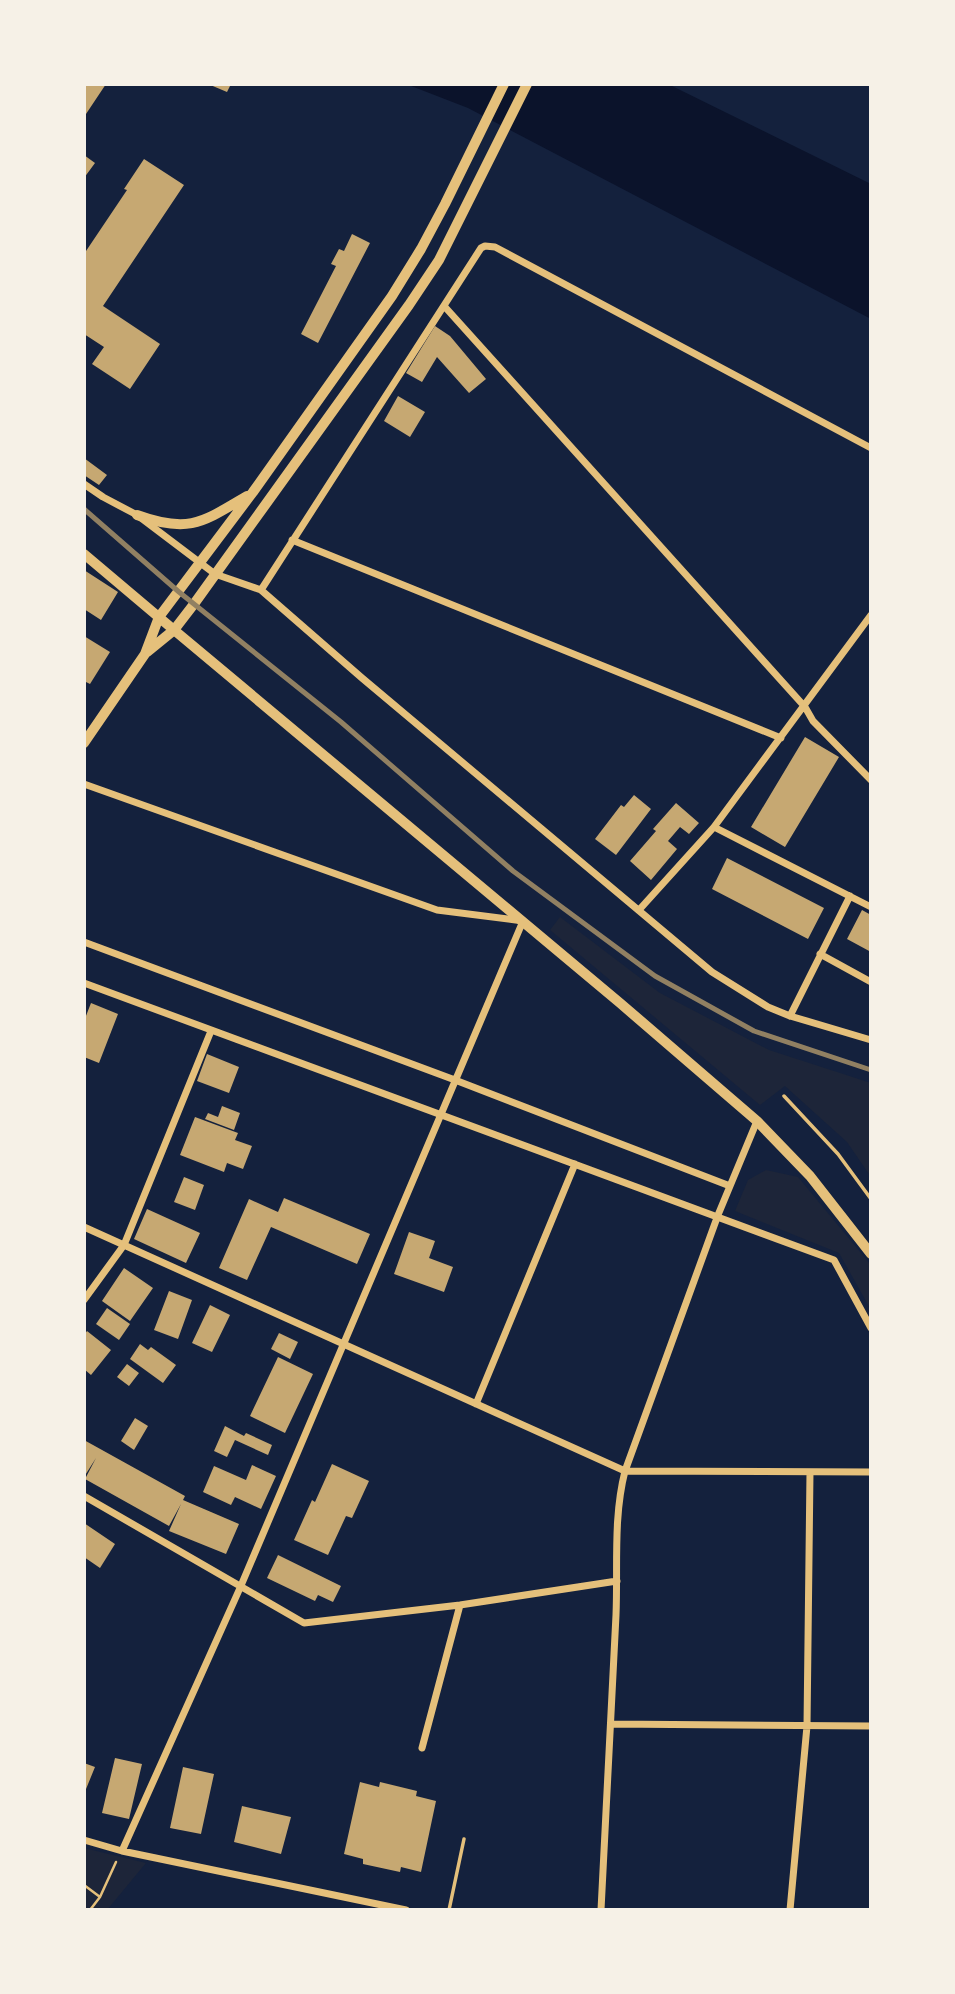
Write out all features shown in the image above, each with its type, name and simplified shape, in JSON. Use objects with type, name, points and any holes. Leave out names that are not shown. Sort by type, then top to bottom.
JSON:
[{"type":"main road","points":[[84,743],[145,654],[159,617],[201,564],[392,296],[446,204],[504,84]]},
{"type":"main road","points":[[145,654],[174,630],[409,306],[439,260],[527,84]]},
{"type":"main road","points":[[137,515],[167,525],[190,524],[217,514],[253,492]]},
{"type":"main road","points":[[84,554],[174,630]]},
{"type":"street","points":[[261,590],[481,248],[485,246],[495,247],[871,448]]},
{"type":"street","points":[[445,307],[805,707],[813,721],[871,780]]},
{"type":"street","points":[[84,484],[103,498],[137,515],[215,574],[261,590],[712,972],[746,995],[790,1016],[871,1040]]},
{"type":"street","points":[[292,540],[781,738]]},
{"type":"street","points":[[639,910],[714,827],[871,615]]},
{"type":"street","points":[[174,630],[523,921],[757,1121],[810,1176],[871,1254]]},
{"type":"street","points":[[84,785],[437,910],[523,921]]},
{"type":"street","points":[[714,827],[871,907]]},
{"type":"street","points":[[790,1016],[850,895]]},
{"type":"street","points":[[122,1850],[240,1588],[523,921]]},
{"type":"street","points":[[84,942],[730,1186]]},
{"type":"street","points":[[820,954],[871,982]]},
{"type":"street","points":[[84,983],[834,1260],[871,1328]]},
{"type":"street","points":[[84,1300],[124,1245],[211,1031]]},
{"type":"street","points":[[601,1910],[617,1581],[618,1504],[625,1471],[718,1215],[757,1121]]},
{"type":"street","points":[[477,1404],[575,1164]]},
{"type":"street","points":[[84,1227],[625,1471],[871,1472]]},
{"type":"street","points":[[790,1910],[807,1726],[810,1472]]},
{"type":"street","points":[[84,1496],[304,1623],[460,1605],[617,1581]]},
{"type":"street","points":[[422,1748],[460,1605]]},
{"type":"street","points":[[611,1724],[871,1726]]},
{"type":"street","points":[[84,1840],[406,1910]]},
{"type":"lane","points":[[784,1096],[838,1154],[871,1199]]},
{"type":"lane","points":[[449,1910],[464,1839]]},
{"type":"path","points":[[90,1910],[100,1897],[122,1850]]},
{"type":"path","points":[[84,1885],[100,1897]]},
{"type":"shaded area","points":[[406,84],[668,84],[871,184],[871,319],[468,108]]},
{"type":"shaded area","points":[[560,917],[660,993],[769,1050],[871,1083],[871,1177],[847,1142],[785,1086],[760,1105],[550,930]]},
{"type":"shaded area","points":[[766,1170],[798,1177],[866,1259],[871,1266],[871,1310],[839,1253],[735,1211],[748,1180]]},
{"type":"shaded area","points":[[84,1848],[146,1863],[107,1910],[84,1910]]},
{"type":"building","points":[[106,84],[84,117],[84,86]]},
{"type":"building","points":[[208,84],[231,84],[227,92]]},
{"type":"building","points":[[84,155],[95,163],[84,178]]},
{"type":"building","points":[[144,159],[184,185],[103,306],[160,344],[130,389],[92,364],[104,347],[84,334],[84,254],[127,190],[124,189]]},
{"type":"building","points":[[352,234],[370,243],[318,343],[301,334],[336,266],[331,264],[339,249],[344,251]]},
{"type":"building","points":[[435,326],[450,336],[486,379],[469,393],[437,357],[422,382],[406,373]]},
{"type":"building","points":[[398,396],[425,412],[410,437],[384,421]]},
{"type":"building","points":[[84,458],[107,475],[99,485],[84,475]]},
{"type":"building","points":[[84,570],[118,592],[101,620],[84,609]]},
{"type":"building","points":[[84,636],[110,652],[90,684],[84,681]]},
{"type":"building","points":[[805,737],[839,757],[785,847],[751,827]]},
{"type":"building","points":[[634,795],[651,809],[616,855],[595,839],[621,805],[624,807]]},
{"type":"building","points":[[676,803],[699,823],[689,834],[680,827],[668,841],[677,849],[651,880],[630,861]]},
{"type":"building","points":[[727,858],[824,908],[808,939],[712,889]]},
{"type":"building","points":[[862,910],[871,915],[871,952],[847,939]]},
{"type":"building","points":[[91,1003],[118,1014],[99,1063],[84,1057],[84,1021]]},
{"type":"building","points":[[207,1054],[239,1067],[229,1093],[197,1081]]},
{"type":"building","points":[[222,1106],[240,1113],[234,1130],[205,1119],[208,1113],[218,1117]]},
{"type":"building","points":[[195,1117],[238,1133],[235,1140],[252,1146],[243,1169],[227,1163],[224,1172],[180,1155]]},
{"type":"building","points":[[184,1177],[204,1185],[195,1210],[174,1202]]},
{"type":"building","points":[[284,1198],[370,1234],[357,1264],[271,1227],[247,1280],[219,1268],[249,1199],[278,1212]]},
{"type":"building","points":[[147,1209],[200,1233],[186,1263],[134,1239]]},
{"type":"building","points":[[409,1232],[435,1241],[429,1258],[453,1267],[444,1292],[394,1274]]},
{"type":"building","points":[[124,1268],[153,1288],[130,1321],[102,1301]]},
{"type":"building","points":[[169,1291],[192,1300],[178,1339],[154,1330]]},
{"type":"building","points":[[210,1305],[230,1315],[212,1352],[192,1343]]},
{"type":"building","points":[[107,1308],[130,1324],[119,1340],[96,1324]]},
{"type":"building","points":[[87,1331],[111,1350],[91,1375],[84,1369],[84,1335]]},
{"type":"building","points":[[279,1333],[298,1342],[290,1359],[271,1349]]},
{"type":"building","points":[[140,1344],[148,1350],[151,1347],[176,1365],[163,1383],[130,1359]]},
{"type":"building","points":[[278,1357],[313,1374],[285,1433],[250,1416]]},
{"type":"building","points":[[127,1364],[139,1373],[129,1386],[117,1377]]},
{"type":"building","points":[[135,1418],[148,1426],[134,1450],[121,1441]]},
{"type":"building","points":[[225,1426],[244,1436],[246,1433],[272,1445],[268,1455],[235,1440],[227,1457],[214,1451]]},
{"type":"building","points":[[84,1440],[185,1496],[183,1500],[239,1524],[226,1554],[169,1531],[181,1504],[169,1526],[85,1479],[96,1458],[84,1477]]},
{"type":"building","points":[[332,1464],[369,1481],[352,1518],[346,1516],[328,1555],[294,1540]]},
{"type":"building","points":[[252,1465],[276,1476],[261,1509],[235,1497],[231,1505],[203,1492],[214,1466],[246,1480]]},
{"type":"building","points":[[84,1523],[115,1544],[100,1568],[84,1557]]},
{"type":"building","points":[[278,1555],[341,1586],[333,1602],[318,1595],[315,1601],[267,1578]]},
{"type":"building","points":[[115,1758],[142,1764],[129,1819],[102,1813]]},
{"type":"building","points":[[84,1763],[95,1767],[84,1794]]},
{"type":"building","points":[[183,1767],[214,1774],[201,1834],[170,1828]]},
{"type":"building","points":[[360,1782],[379,1787],[380,1782],[417,1791],[416,1796],[436,1801],[421,1872],[401,1867],[400,1872],[363,1864],[363,1859],[344,1854]]},
{"type":"building","points":[[242,1806],[291,1817],[281,1854],[234,1842]]},
{"type":"railway","points":[[84,509],[179,592],[341,722],[513,871],[655,976],[754,1031],[871,1070]]}]
